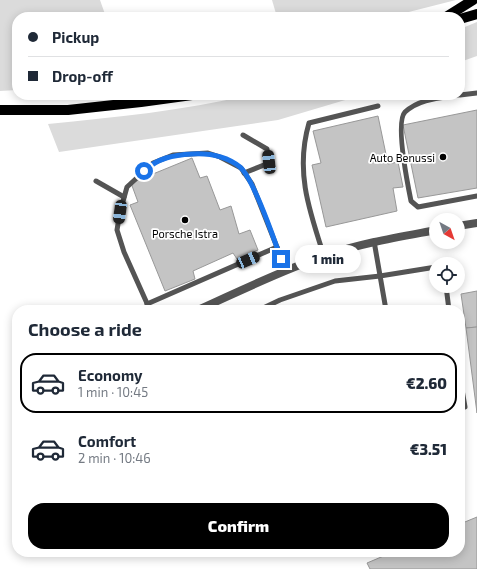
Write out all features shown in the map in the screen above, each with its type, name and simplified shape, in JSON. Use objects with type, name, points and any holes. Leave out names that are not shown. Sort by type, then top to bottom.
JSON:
[{"type":"main road","points":[[454,12],[473,0]]},
{"type":"main road","points":[[465,18],[477,14]]},
{"type":"main road","points":[[0,110],[68,110],[156,100]]},
{"type":"street","points":[[465,225],[477,223]]},
{"type":"street","points":[[209,305],[286,270],[324,256],[374,241],[429,231]]},
{"type":"lane","points":[[465,94],[477,93]]},
{"type":"lane","points":[[425,100],[404,113],[401,122],[402,144],[411,201],[418,207],[477,196]]},
{"type":"lane","points":[[324,256],[309,210],[303,176],[304,141],[310,123],[378,106]]},
{"type":"lane","points":[[243,135],[267,149],[269,162],[244,173]]},
{"type":"lane","points":[[277,247],[147,304],[124,252],[117,230],[127,187],[153,163],[173,155],[208,153],[220,157],[241,168],[252,184],[277,247],[286,270]]},
{"type":"lane","points":[[96,181],[124,197]]},
{"type":"lane","points":[[374,241],[385,305]]},
{"type":"lane","points":[[270,305],[335,281],[429,268]]},
{"type":"lane","points":[[447,293],[448,305]]},
{"type":"shaded area","points":[[0,0],[100,0],[104,12],[12,12],[12,90],[0,91]]},
{"type":"shaded area","points":[[272,0],[456,0],[409,12],[276,12]]},
{"type":"shaded area","points":[[477,22],[477,56],[465,60],[465,27]]},
{"type":"shaded area","points":[[345,100],[278,120],[59,152],[48,124],[124,116],[224,101]]},
{"type":"building","name":"Auto Benussi","points":[[477,110],[477,188],[418,198],[403,125]]},
{"type":"building","points":[[378,116],[388,164],[398,162],[403,187],[393,188],[397,211],[326,227],[312,165],[321,163],[313,131]]},
{"type":"building","name":"Porsche Istra","points":[[192,158],[200,178],[207,176],[220,210],[231,206],[239,234],[250,230],[258,250],[237,259],[233,253],[193,271],[195,279],[165,291],[130,205],[138,202],[131,183]]},
{"type":"building","points":[[477,291],[477,327],[466,328],[465,305],[463,305],[461,294]]},
{"type":"building","points":[[477,327],[477,413],[466,328]]},
{"type":"building","points":[[477,517],[477,569],[370,569],[367,563],[381,557],[465,557],[465,522]]},
{"type":"place","name":"Auto Benussi","points":[[443,157]]},
{"type":"place","name":"Porsche Istra","points":[[185,220]]},
{"type":"route","points":[[144,171],[153,163],[173,155],[208,153],[220,157],[241,168],[252,184],[281,259]]}]
